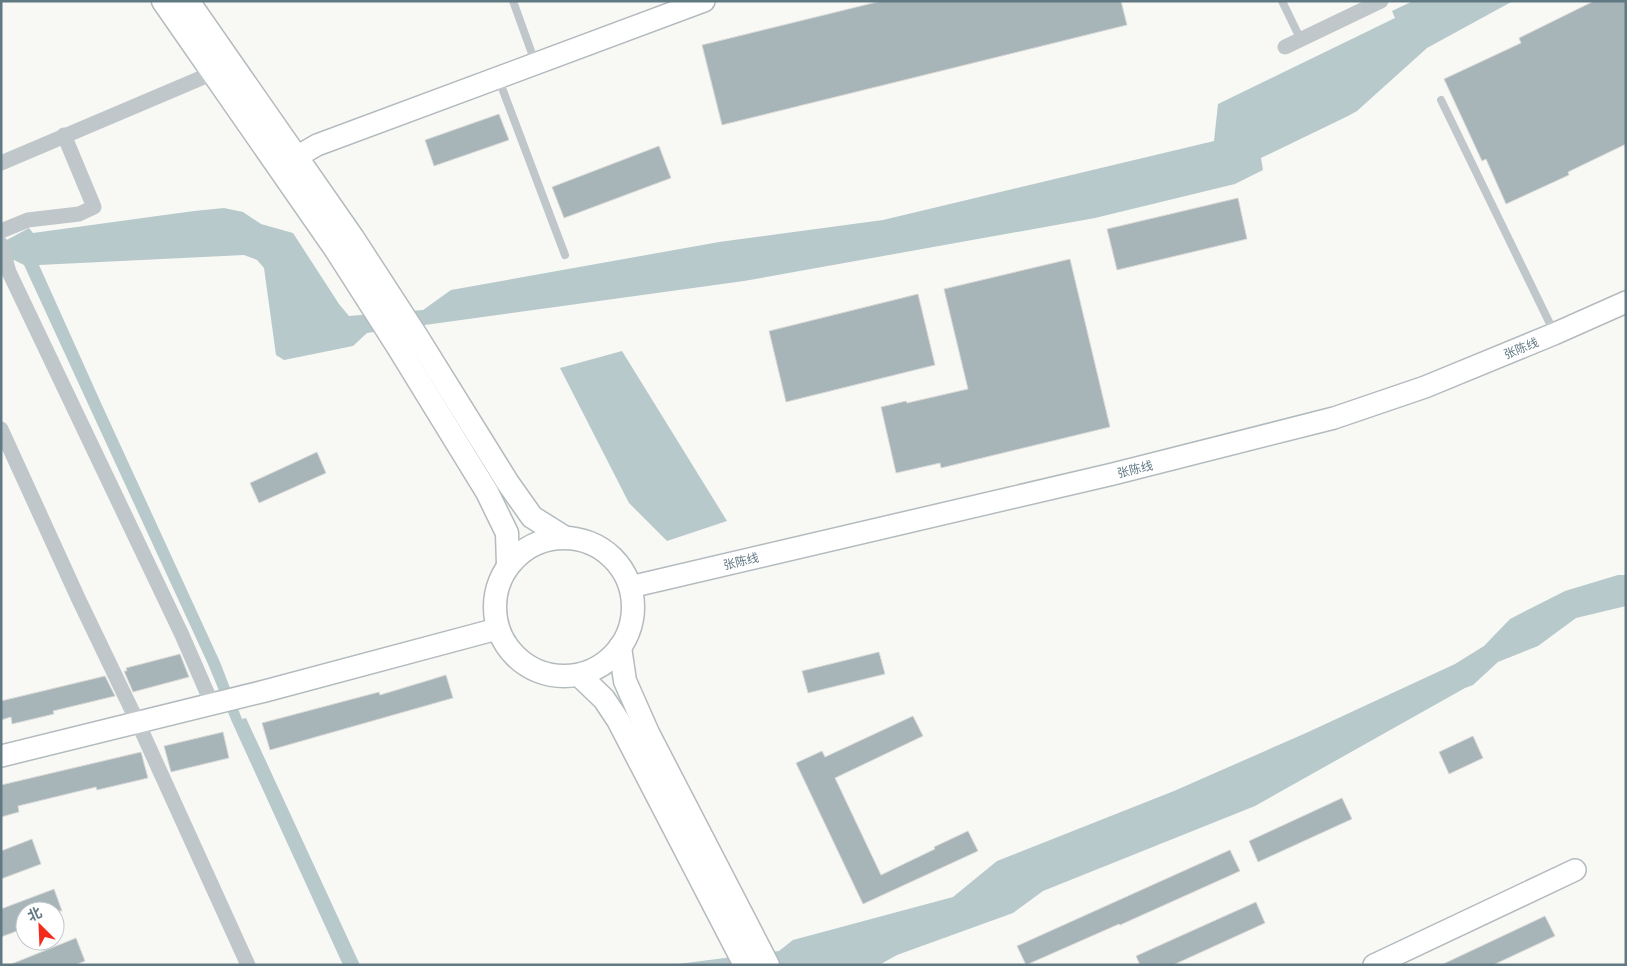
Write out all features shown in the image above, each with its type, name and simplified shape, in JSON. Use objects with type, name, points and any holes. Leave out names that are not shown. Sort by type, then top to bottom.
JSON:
[{"type":"main road","points":[[163,1],[213,73],[369,262],[508,483],[532,517],[564,537]]},
{"type":"main road","points":[[188,1],[287,162],[336,250],[487,492],[507,533],[508,565]]},
{"type":"main road","points":[[564,537],[580,539],[596,545],[613,557],[627,577],[633,600],[632,620],[626,638],[615,653],[600,666],[579,674],[555,676],[531,668],[517,659],[506,645],[498,629],[494,614],[495,592],[508,565],[525,549],[546,540],[564,537]]},
{"type":"main road","points":[[620,646],[625,681],[746,950]]},
{"type":"main road","points":[[579,674],[604,699],[618,720],[746,950],[768,965]]},
{"type":"street","points":[[287,162],[317,145],[704,1]]},
{"type":"street","points":[[1285,47],[1381,1]]},
{"type":"street","points":[[1,163],[213,73]]},
{"type":"street","points":[[1,231],[28,220],[80,214],[94,207],[64,135]]},
{"type":"street","points":[[1,244],[9,272],[174,617],[212,704]]},
{"type":"street","name":"张陈线","points":[[630,587],[1104,476],[1334,418],[1425,387],[1626,302]]},
{"type":"street","points":[[1,429],[248,965]]},
{"type":"street","points":[[1,756],[138,723],[498,629]]},
{"type":"street","points":[[1374,965],[1576,870]]},
{"type":"lane","points":[[513,1],[536,64]]},
{"type":"lane","points":[[1282,1],[1301,40]]},
{"type":"lane","points":[[498,78],[565,255]]},
{"type":"lane","points":[[1441,100],[1554,334]]},
{"type":"shaded area","points":[[1413,1],[1513,1],[1427,48],[1357,111],[1261,158],[1263,170],[1235,184],[1095,218],[744,281],[367,333],[353,346],[284,360],[276,355],[264,268],[257,260],[244,255],[39,265],[220,662],[242,719],[246,718],[360,965],[343,965],[232,722],[208,664],[24,265],[14,260],[1,266],[5,241],[29,228],[33,233],[224,208],[243,212],[261,224],[293,233],[339,304],[349,316],[423,310],[451,290],[719,242],[883,220],[1214,141],[1218,104],[1395,18],[1392,11]]},
{"type":"shaded area","points":[[622,351],[727,521],[667,541],[629,503],[560,368]]},
{"type":"shaded area","points":[[1618,575],[1626,575],[1626,606],[1576,618],[1538,646],[1498,662],[1473,685],[1255,806],[1043,891],[1013,913],[897,955],[879,965],[670,965],[779,951],[793,940],[953,897],[997,861],[1174,791],[1306,733],[1455,664],[1484,646],[1510,619],[1565,591]]},
{"type":"building","points":[[881,1],[1121,1],[1127,25],[722,125],[702,45]]},
{"type":"building","points":[[1594,1],[1626,1],[1626,144],[1568,172],[1569,175],[1506,204],[1486,159],[1482,161],[1444,79],[1521,43],[1519,38]]},
{"type":"building","points":[[499,114],[509,140],[434,166],[425,140]]},
{"type":"building","points":[[659,146],[671,178],[564,218],[552,187]]},
{"type":"building","points":[[1238,198],[1247,239],[1117,270],[1107,229]]},
{"type":"building","points":[[1070,259],[1110,427],[941,468],[940,463],[896,473],[881,407],[968,389],[944,289]]},
{"type":"building","points":[[918,294],[935,365],[786,402],[769,331]]},
{"type":"building","points":[[317,452],[326,473],[259,503],[250,483]]},
{"type":"building","points":[[879,652],[885,674],[808,693],[802,671]]},
{"type":"building","points":[[180,654],[189,677],[133,692],[124,671],[127,671],[126,668]]},
{"type":"building","points":[[446,675],[453,698],[270,750],[262,723],[379,692],[380,695]]},
{"type":"building","points":[[105,676],[115,696],[53,711],[54,714],[12,724],[11,717],[1,720],[1,701]]},
{"type":"building","points":[[913,716],[923,736],[835,778],[881,875],[968,831],[978,851],[863,904],[796,763],[822,751],[825,757]]},
{"type":"building","points":[[223,732],[229,758],[171,772],[164,746]]},
{"type":"building","points":[[1473,736],[1483,758],[1449,774],[1439,752]]},
{"type":"building","points":[[141,752],[148,778],[97,790],[96,787],[18,806],[19,812],[1,817],[1,785]]},
{"type":"building","points":[[1342,798],[1352,819],[1258,862],[1249,841]]},
{"type":"building","points":[[32,839],[41,864],[1,879],[1,851]]},
{"type":"building","points":[[1230,850],[1240,871],[1026,965],[1017,946]]},
{"type":"building","points":[[54,889],[58,901],[22,901]]},
{"type":"building","points":[[1256,902],[1265,923],[1173,965],[1140,965],[1136,956]]},
{"type":"building","points":[[15,904],[15,932],[1,937],[1,909]]},
{"type":"building","points":[[1545,916],[1555,936],[1493,965],[1441,965]]},
{"type":"building","points":[[76,938],[85,961],[75,965],[9,965],[44,951],[65,951],[65,942]]}]
